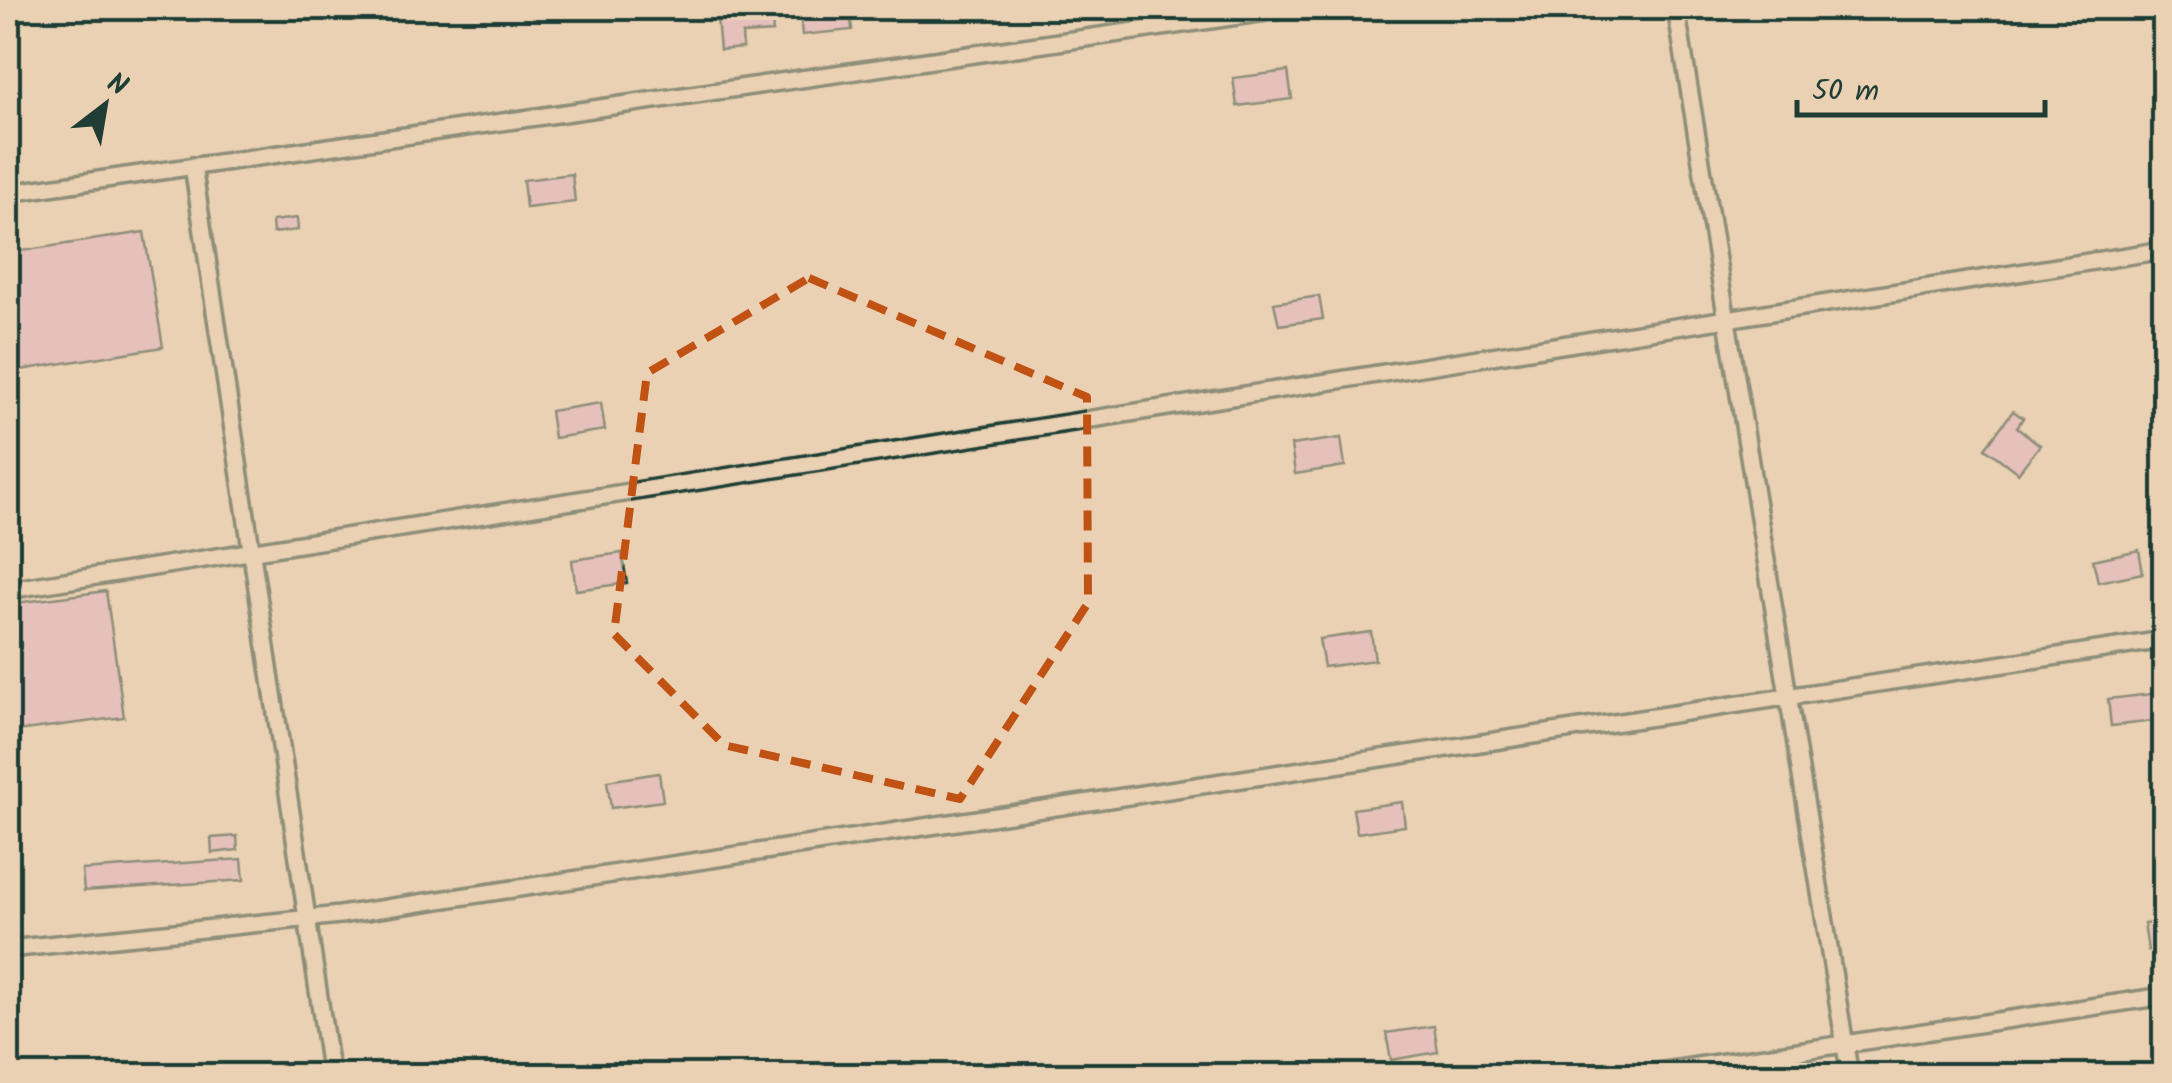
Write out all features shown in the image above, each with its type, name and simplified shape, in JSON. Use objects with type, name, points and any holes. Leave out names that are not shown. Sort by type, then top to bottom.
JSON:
[{"type":"lane","points":[[8,193],[1295,8]]},
{"type":"lane","points":[[1676,8],[1850,1076]]},
{"type":"lane","points":[[192,166],[331,1076]]},
{"type":"lane","points":[[8,590],[2164,250]]},
{"type":"lane","points":[[8,950],[307,918],[2164,640]]},
{"type":"lane","points":[[1631,1076],[2164,996]]},
{"type":"highlighted area","points":[[809,278],[1087,397],[1088,603],[960,799],[724,745],[614,634],[647,373]]},
{"type":"building","points":[[716,8],[771,8],[773,32],[742,34],[743,48],[720,50]]},
{"type":"building","points":[[850,8],[852,30],[802,35],[800,13]]},
{"type":"building","points":[[1288,71],[1292,99],[1237,106],[1233,78]]},
{"type":"building","points":[[572,174],[575,202],[526,208],[523,180]]},
{"type":"building","points":[[297,218],[298,230],[273,233],[272,221]]},
{"type":"building","points":[[144,232],[163,347],[8,372],[8,253]]},
{"type":"building","points":[[1319,296],[1323,319],[1279,325],[1274,303]]},
{"type":"building","points":[[601,403],[605,430],[554,438],[550,411]]},
{"type":"building","points":[[2013,411],[2023,418],[2017,427],[2040,445],[2018,473],[1985,448]]},
{"type":"building","points":[[1341,438],[1345,466],[1295,474],[1291,445]]},
{"type":"building","points":[[2139,550],[2143,573],[2098,582],[2093,560]]},
{"type":"building","points":[[622,553],[627,583],[576,590],[572,560]]},
{"type":"building","points":[[106,591],[124,717],[16,731],[8,669],[8,604]]},
{"type":"building","points":[[1371,632],[1375,660],[1324,667],[1319,639]]},
{"type":"building","points":[[2161,693],[2164,720],[2111,726],[2108,699]]},
{"type":"building","points":[[659,773],[663,801],[611,808],[607,781]]},
{"type":"building","points":[[1402,802],[1405,826],[1357,833],[1353,809]]},
{"type":"building","points":[[237,836],[238,850],[212,853],[211,838]]},
{"type":"building","points":[[242,859],[244,880],[84,891],[82,870]]},
{"type":"building","points":[[2164,921],[2164,947],[2148,950],[2144,924]]},
{"type":"building","points":[[1434,1026],[1438,1052],[1391,1060],[1386,1033]]}]
